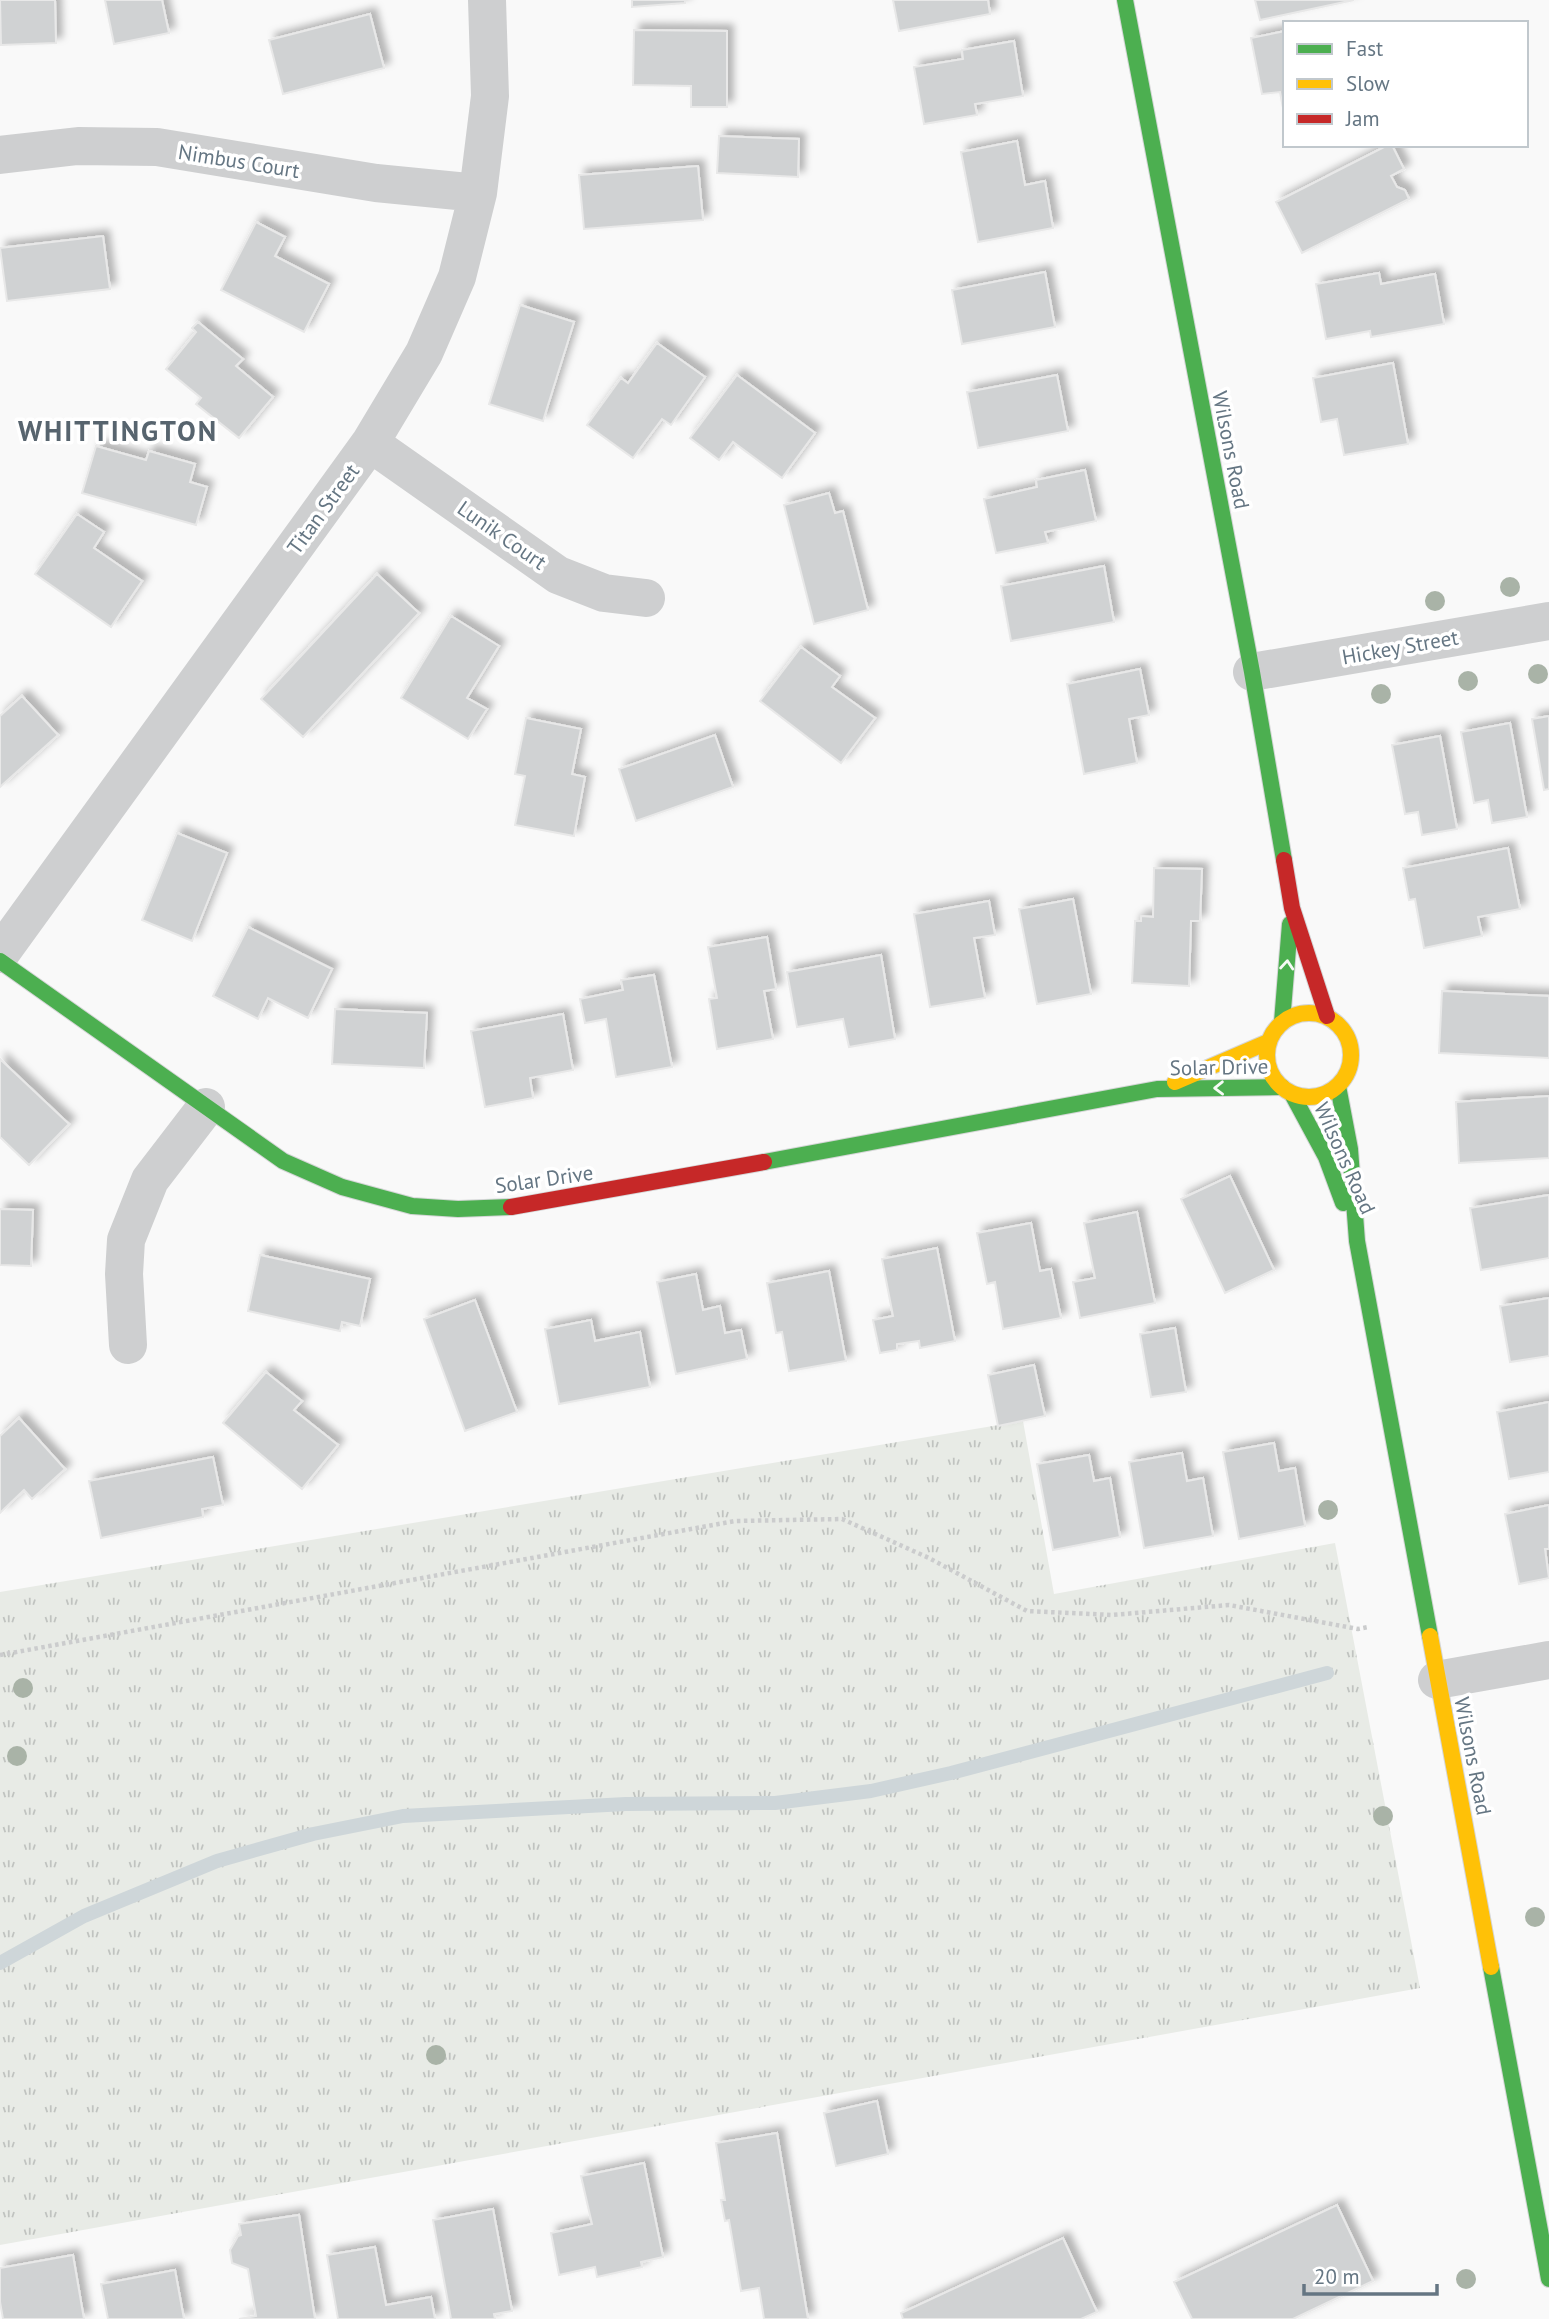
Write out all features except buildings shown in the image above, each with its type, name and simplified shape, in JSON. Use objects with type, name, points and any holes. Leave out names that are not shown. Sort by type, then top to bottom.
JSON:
[{"type":"street","name":"Titan Street","points":[[0,954],[370,443],[424,353],[457,277],[478,193],[489,96],[487,0]]},
{"type":"street","name":"Wilsons Road","points":[[1125,0],[1252,672],[1292,908],[1326,1016]]},
{"type":"street","name":"Nimbus Court","points":[[0,155],[78,146],[157,147],[376,183],[478,193]]},
{"type":"street","name":"Lunik Court","points":[[370,443],[558,575],[604,593],[646,598]]},
{"type":"street","name":"Hickey Street","points":[[1252,672],[1549,621]]},
{"type":"street","name":"Wilsons Road","points":[[1282,1022],[1292,908]]},
{"type":"street","name":"Solar Drive","points":[[0,961],[283,1161],[342,1187],[412,1206],[458,1209],[518,1207],[1157,1089],[1287,1090]]},
{"type":"street","points":[[1303,1012],[1326,1016],[1338,1024],[1347,1035],[1351,1048],[1351,1062],[1338,1086],[1316,1097],[1304,1097],[1287,1090],[1268,1067],[1268,1042],[1282,1022],[1303,1012]]},
{"type":"street","name":"Solar Drive","points":[[1157,1089],[1268,1042]]},
{"type":"street","name":"Wilsons Road","points":[[1338,1086],[1350,1149],[1357,1241],[1549,2279]]},
{"type":"street","name":"Wilsons Road","points":[[1287,1090],[1326,1157],[1357,1241]]},
{"type":"street","points":[[128,1345],[124,1274],[126,1240],[150,1180],[206,1107]]},
{"type":"street","points":[[1437,1680],[1549,1660]]},
{"type":"path","points":[[0,1655],[681,1531],[748,1521],[842,1519],[929,1558],[1027,1611],[1112,1615],[1229,1605],[1358,1629],[1368,1627]]},
{"type":"green space","points":[[1023,1421],[1054,1594],[1335,1543],[1420,1988],[0,2245],[0,1592]]},
{"type":"waterway","points":[[0,1963],[84,1916],[217,1861],[313,1834],[403,1816],[626,1804],[775,1803],[871,1791],[951,1773],[1327,1673]]},
{"type":"traffic: fast","points":[[1125,0],[1252,672],[1284,860]]},
{"type":"traffic: fast","points":[[1282,1022],[1290,924]]},
{"type":"traffic: fast","points":[[0,961],[283,1161],[342,1187],[412,1206],[458,1209],[511,1207]]},
{"type":"traffic: fast","points":[[1338,1086],[1350,1149],[1357,1241],[1430,1636]]},
{"type":"traffic: fast","points":[[764,1162],[1157,1089],[1282,1087]]},
{"type":"traffic: fast","points":[[1292,1094],[1326,1157],[1343,1203]]},
{"type":"traffic: fast","points":[[1491,1967],[1549,2279]]},
{"type":"traffic: slow","points":[[1309,1013],[1325,1016],[1339,1025],[1348,1039],[1351,1055],[1348,1071],[1339,1085],[1325,1094],[1309,1097],[1293,1094],[1279,1085],[1270,1071],[1267,1055],[1270,1039],[1279,1025],[1293,1016],[1309,1013]]},
{"type":"traffic: slow","points":[[1175,1082],[1268,1042]]},
{"type":"traffic: slow","points":[[1430,1636],[1491,1967]]},
{"type":"traffic: jam","points":[[1284,860],[1292,908],[1327,1016]]},
{"type":"traffic: jam","points":[[511,1207],[764,1162]]},
{"type":"district","name":"WHITTINGTON","points":[[118,430]]}]
